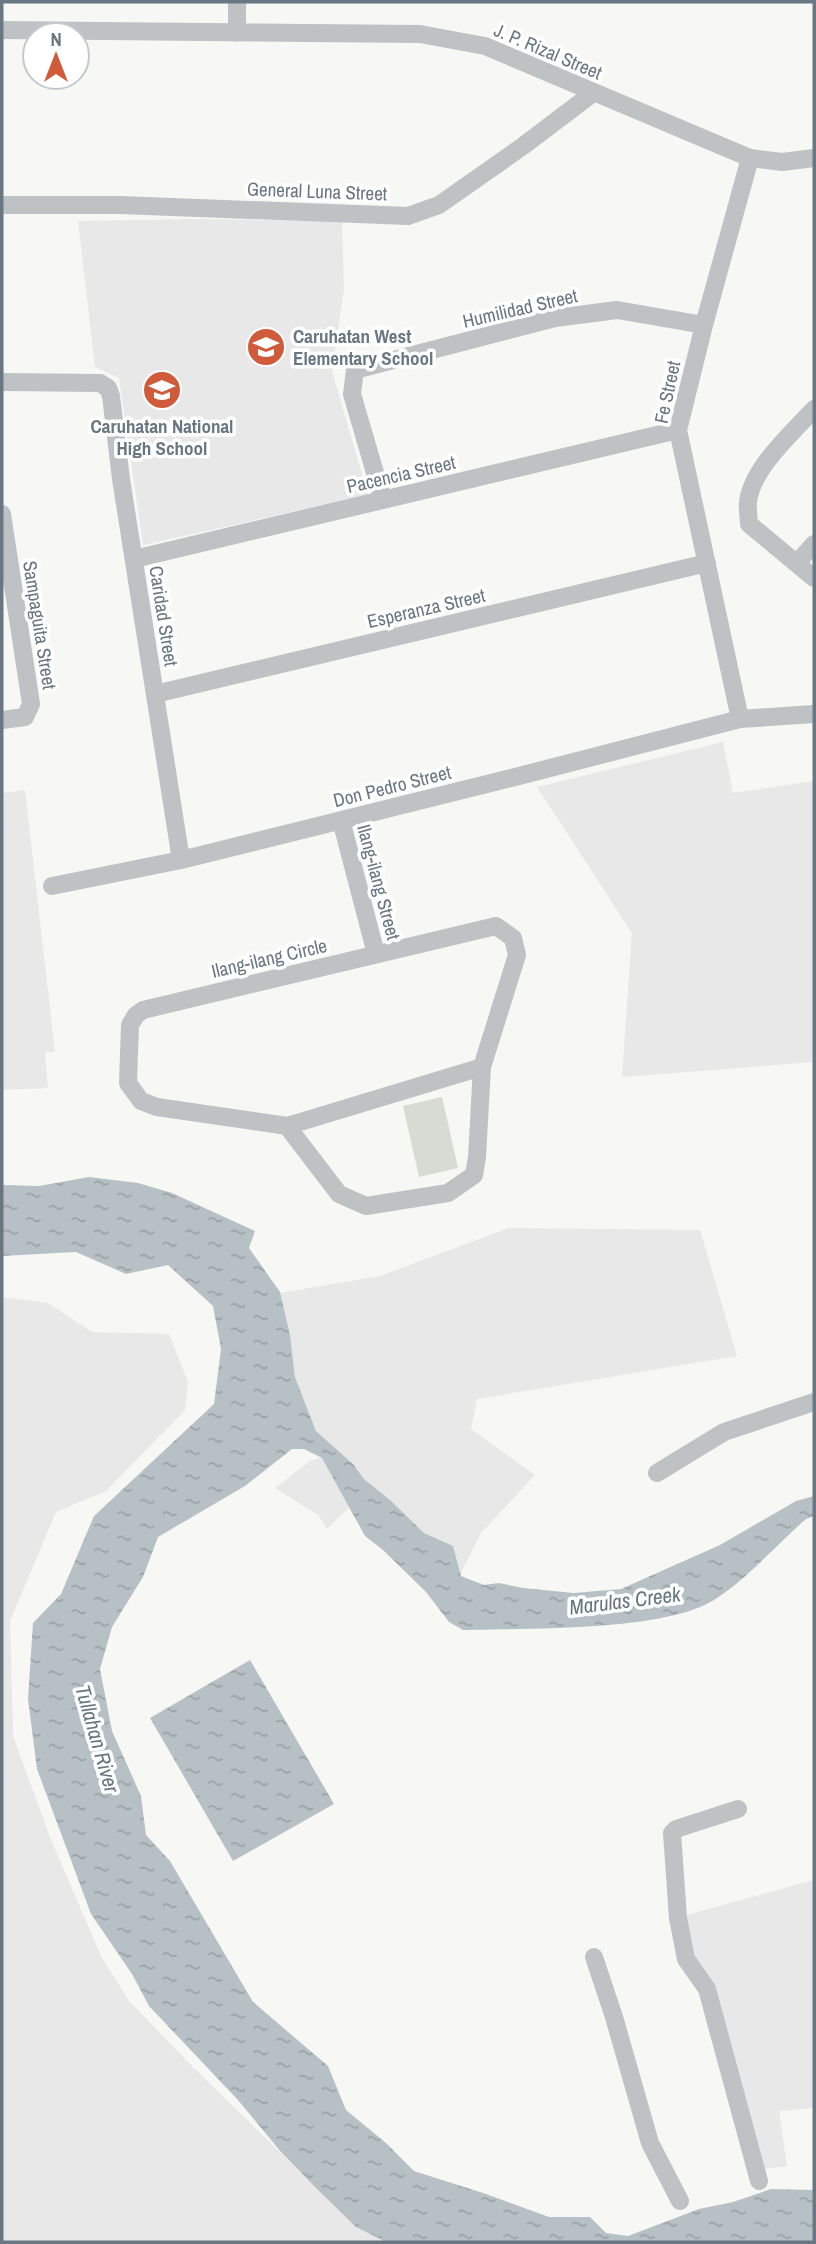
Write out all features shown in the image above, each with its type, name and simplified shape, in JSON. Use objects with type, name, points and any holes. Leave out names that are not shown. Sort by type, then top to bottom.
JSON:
[{"type":"street","points":[[237,2],[237,33]]},
{"type":"street","name":"J. P. Rizal Street","points":[[2,30],[420,34],[485,46],[750,158],[782,162],[814,158]]},
{"type":"street","name":"General Luna Street","points":[[2,205],[120,205],[408,216],[439,205],[593,93]]},
{"type":"street","name":"Fe Street","points":[[740,719],[678,430],[750,158]]},
{"type":"street","name":"Humilidad Street","points":[[383,500],[352,394],[355,370],[555,318],[617,310],[704,325]]},
{"type":"street","name":"Caridad Street","points":[[2,382],[100,383],[108,388],[111,396],[121,480],[181,860]]},
{"type":"street","points":[[814,410],[772,455],[752,485],[748,503],[749,524],[814,578]]},
{"type":"street","name":"Pacencia Street","points":[[134,559],[678,430]]},
{"type":"street","name":"Sampaguita Street","points":[[2,514],[32,704],[25,717],[2,720]]},
{"type":"street","points":[[797,563],[814,544]]},
{"type":"street","name":"Esperanza Street","points":[[155,694],[707,563]]},
{"type":"street","name":"Don Pedro Street","points":[[52,886],[181,860],[740,719],[814,714]]},
{"type":"street","name":"Ilang-ilang Street","points":[[341,820],[376,954]]},
{"type":"street","name":"Ilang-ilang Circle","points":[[287,1126],[339,1194],[366,1206],[448,1193],[474,1175],[482,1067],[517,955],[513,938],[496,926],[143,1010],[135,1015],[130,1025],[128,1083],[141,1101],[157,1107],[287,1126],[482,1067]]},
{"type":"street","points":[[657,1473],[724,1432],[814,1402]]},
{"type":"street","points":[[738,1809],[676,1829],[672,1833],[672,1847],[678,1918],[686,1959],[707,1989],[759,2181]]},
{"type":"street","points":[[594,1957],[618,2028],[650,2143],[680,2201]]},
{"type":"shaded area","points":[[78,221],[342,221],[344,289],[332,371],[368,495],[143,545],[119,378],[95,367]]},
{"type":"shaded area","points":[[723,742],[733,793],[814,781],[814,1062],[622,1077],[632,933],[537,787]]},
{"type":"shaded area","points":[[25,790],[55,1052],[45,1052],[48,1088],[2,1090],[2,793]]},
{"type":"shaded area","points":[[442,1097],[458,1168],[419,1177],[403,1106]]},
{"type":"shaded area","points":[[509,1228],[700,1230],[737,1356],[477,1399],[471,1429],[535,1475],[481,1533],[460,1575],[453,1546],[424,1533],[316,1431],[295,1377],[290,1335],[280,1293],[380,1276]]},
{"type":"shaded area","points":[[2,1297],[48,1303],[92,1332],[169,1334],[188,1382],[185,1410],[106,1491],[56,1512],[10,1621],[13,1736],[51,1840],[101,1956],[129,2001],[356,2227],[386,2242],[2,2242]]},
{"type":"shaded area","points":[[324,1457],[360,1497],[327,1529],[318,1515],[275,1488],[310,1461]]},
{"type":"shaded area","points":[[814,1880],[814,2108],[779,2111],[787,2166],[764,2169],[692,1957],[683,1916]]},
{"type":"water","points":[[89,1177],[138,1183],[172,1193],[255,1231],[249,1248],[280,1292],[290,1335],[295,1377],[316,1431],[424,1533],[453,1546],[461,1576],[484,1585],[499,1583],[574,1593],[621,1589],[720,1545],[796,1501],[814,1496],[814,1516],[806,1519],[729,1589],[695,1609],[632,1623],[463,1630],[449,1622],[426,1592],[365,1536],[322,1458],[304,1449],[292,1449],[245,1486],[158,1537],[143,1577],[112,1627],[100,1669],[112,1731],[141,1796],[146,1835],[170,1861],[253,2002],[328,2066],[346,2110],[386,2143],[414,2171],[549,2217],[590,2217],[606,2233],[628,2236],[699,2209],[733,2202],[771,2189],[814,2190],[814,2242],[386,2242],[356,2227],[316,2188],[149,2006],[132,1974],[91,1914],[37,1769],[28,1699],[33,1623],[61,1594],[94,1516],[214,1404],[221,1349],[213,1306],[168,1265],[126,1274],[76,1252],[2,1256],[2,1185],[39,1186]]},
{"type":"water","points":[[250,1660],[334,1804],[233,1861],[150,1718]]},
{"type":"place","name":"Caruhatan West Elementary School","points":[[266,347]]},
{"type":"place","name":"Caruhatan National High School","points":[[162,390]]},
{"type":"water label","name":"Marulas Creek","points":[[625,1601]]},
{"type":"water label","name":"Tullahan River","points":[[97,1739]]}]
